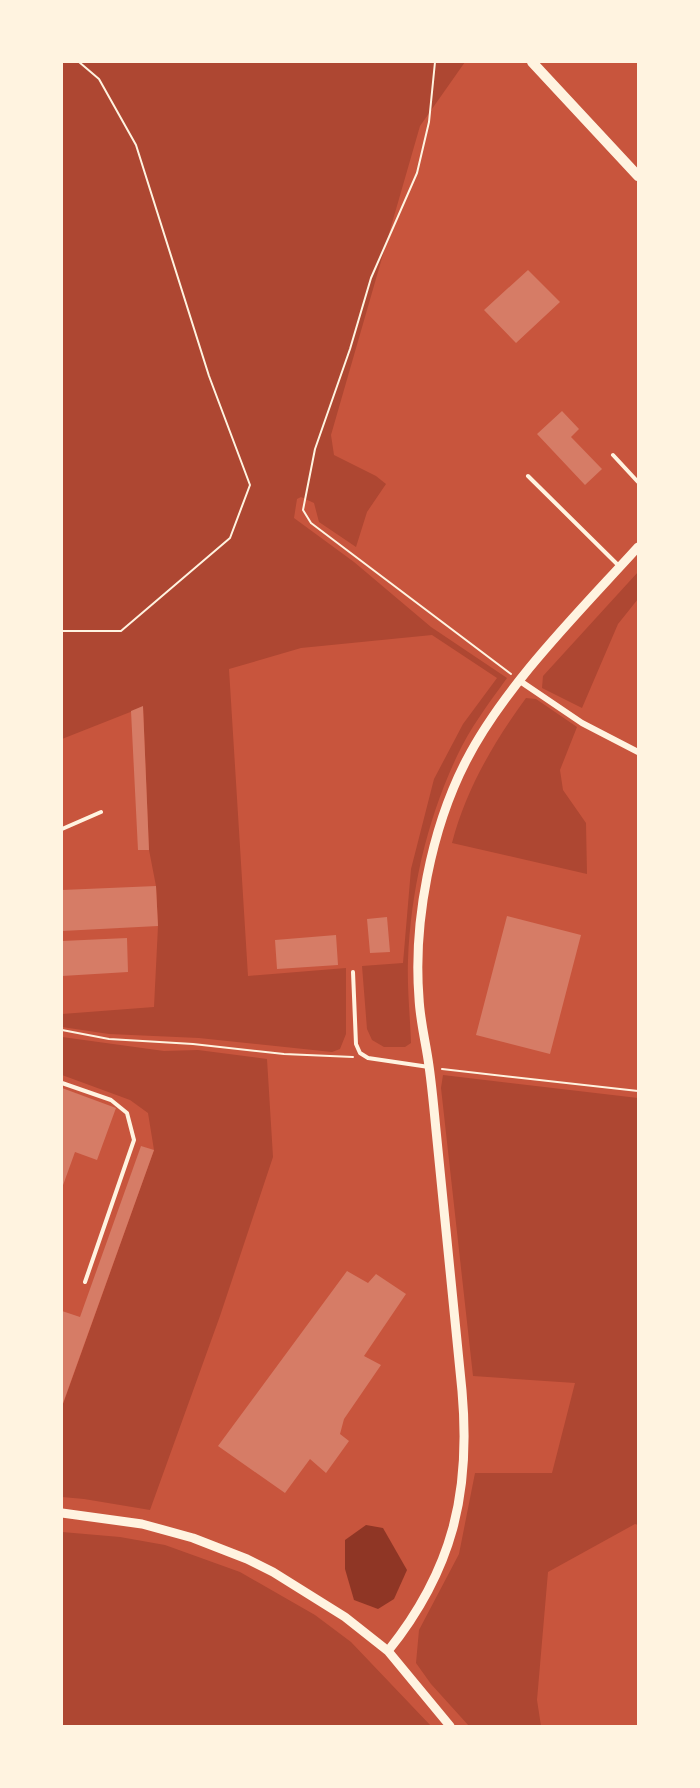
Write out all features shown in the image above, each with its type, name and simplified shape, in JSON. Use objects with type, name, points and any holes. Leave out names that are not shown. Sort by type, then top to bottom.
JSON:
[{"type":"main road","points":[[532,62],[639,176]]},
{"type":"street","points":[[388,1651],[418,1610],[443,1561],[458,1513],[465,1456],[466,1430],[429,1067],[419,999],[420,933],[435,842],[446,803],[466,760],[491,719],[520,681],[639,547]]},
{"type":"street","points":[[520,681],[582,723],[639,752]]},
{"type":"street","points":[[62,1513],[142,1524],[193,1538],[273,1572],[345,1617],[388,1651],[450,1726]]},
{"type":"lane","points":[[613,455],[639,482]]},
{"type":"lane","points":[[528,476],[620,567]]},
{"type":"lane","points":[[62,829],[101,812]]},
{"type":"lane","points":[[354,972],[356,1044],[360,1053],[368,1058],[429,1067]]},
{"type":"lane","points":[[62,1083],[111,1100],[127,1113],[134,1140],[85,1282]]},
{"type":"path","points":[[62,631],[121,632],[230,538],[250,485],[209,376],[136,145],[99,79],[79,62]]},
{"type":"path","points":[[435,62],[429,122],[417,173],[371,278],[350,349],[315,449],[303,510],[311,523],[520,681]]},
{"type":"path","points":[[62,1030],[109,1039],[193,1044],[284,1054],[368,1058]]},
{"type":"path","points":[[429,1067],[639,1091]]},
{"type":"shaded area","points":[[62,62],[465,62],[420,126],[331,435],[334,455],[376,476],[386,484],[367,512],[356,547],[319,522],[314,503],[301,497],[297,499],[294,518],[354,562],[431,627],[507,678],[462,746],[446,780],[422,855],[413,907],[408,960],[411,1043],[405,1047],[384,1047],[372,1040],[367,1029],[362,966],[403,963],[411,869],[434,779],[463,724],[497,678],[432,635],[301,648],[229,669],[248,976],[346,968],[346,1034],[340,1049],[332,1052],[199,1038],[109,1034],[62,1027],[62,1014],[154,1007],[158,926],[156,886],[149,850],[143,707],[62,739]]},
{"type":"shaded area","points":[[638,572],[638,599],[618,624],[582,708],[542,688],[543,676]]},
{"type":"shaded area","points":[[526,698],[536,699],[577,727],[560,770],[563,790],[586,823],[587,874],[452,843],[465,804],[482,767]]},
{"type":"shaded area","points":[[62,1037],[164,1051],[198,1050],[267,1059],[273,1157],[220,1316],[150,1510],[62,1497],[62,1407],[154,1150],[148,1113],[130,1100],[62,1075]]},
{"type":"shaded area","points":[[443,1075],[638,1098],[638,1525],[635,1524],[548,1572],[537,1700],[541,1726],[469,1726],[431,1684],[416,1663],[419,1630],[459,1554],[475,1473],[552,1473],[575,1383],[473,1376],[441,1088]]},
{"type":"shaded area","points":[[366,1525],[383,1528],[407,1570],[394,1599],[378,1609],[354,1600],[345,1569],[345,1540]]},
{"type":"shaded area","points":[[62,1532],[120,1537],[165,1545],[240,1572],[315,1615],[351,1642],[431,1726],[62,1726]]},
{"type":"building","points":[[528,270],[560,302],[516,343],[484,310]]},
{"type":"building","points":[[562,411],[579,429],[571,437],[602,469],[585,485],[537,434]]},
{"type":"building","points":[[143,706],[149,850],[138,850],[131,711]]},
{"type":"building","points":[[156,886],[158,926],[62,931],[62,890]]},
{"type":"building","points":[[507,916],[581,935],[550,1054],[476,1035]]},
{"type":"building","points":[[387,917],[390,952],[370,953],[367,919]]},
{"type":"building","points":[[336,935],[338,965],[277,969],[275,940]]},
{"type":"building","points":[[127,938],[128,972],[62,976],[62,941]]},
{"type":"building","points":[[62,1088],[116,1108],[97,1160],[75,1152],[62,1188]]},
{"type":"building","points":[[141,1146],[154,1150],[62,1406],[62,1311],[80,1317]]},
{"type":"building","points":[[347,1271],[368,1283],[376,1274],[406,1294],[364,1356],[381,1365],[344,1419],[340,1434],[349,1441],[326,1473],[310,1459],[285,1493],[218,1446]]}]
